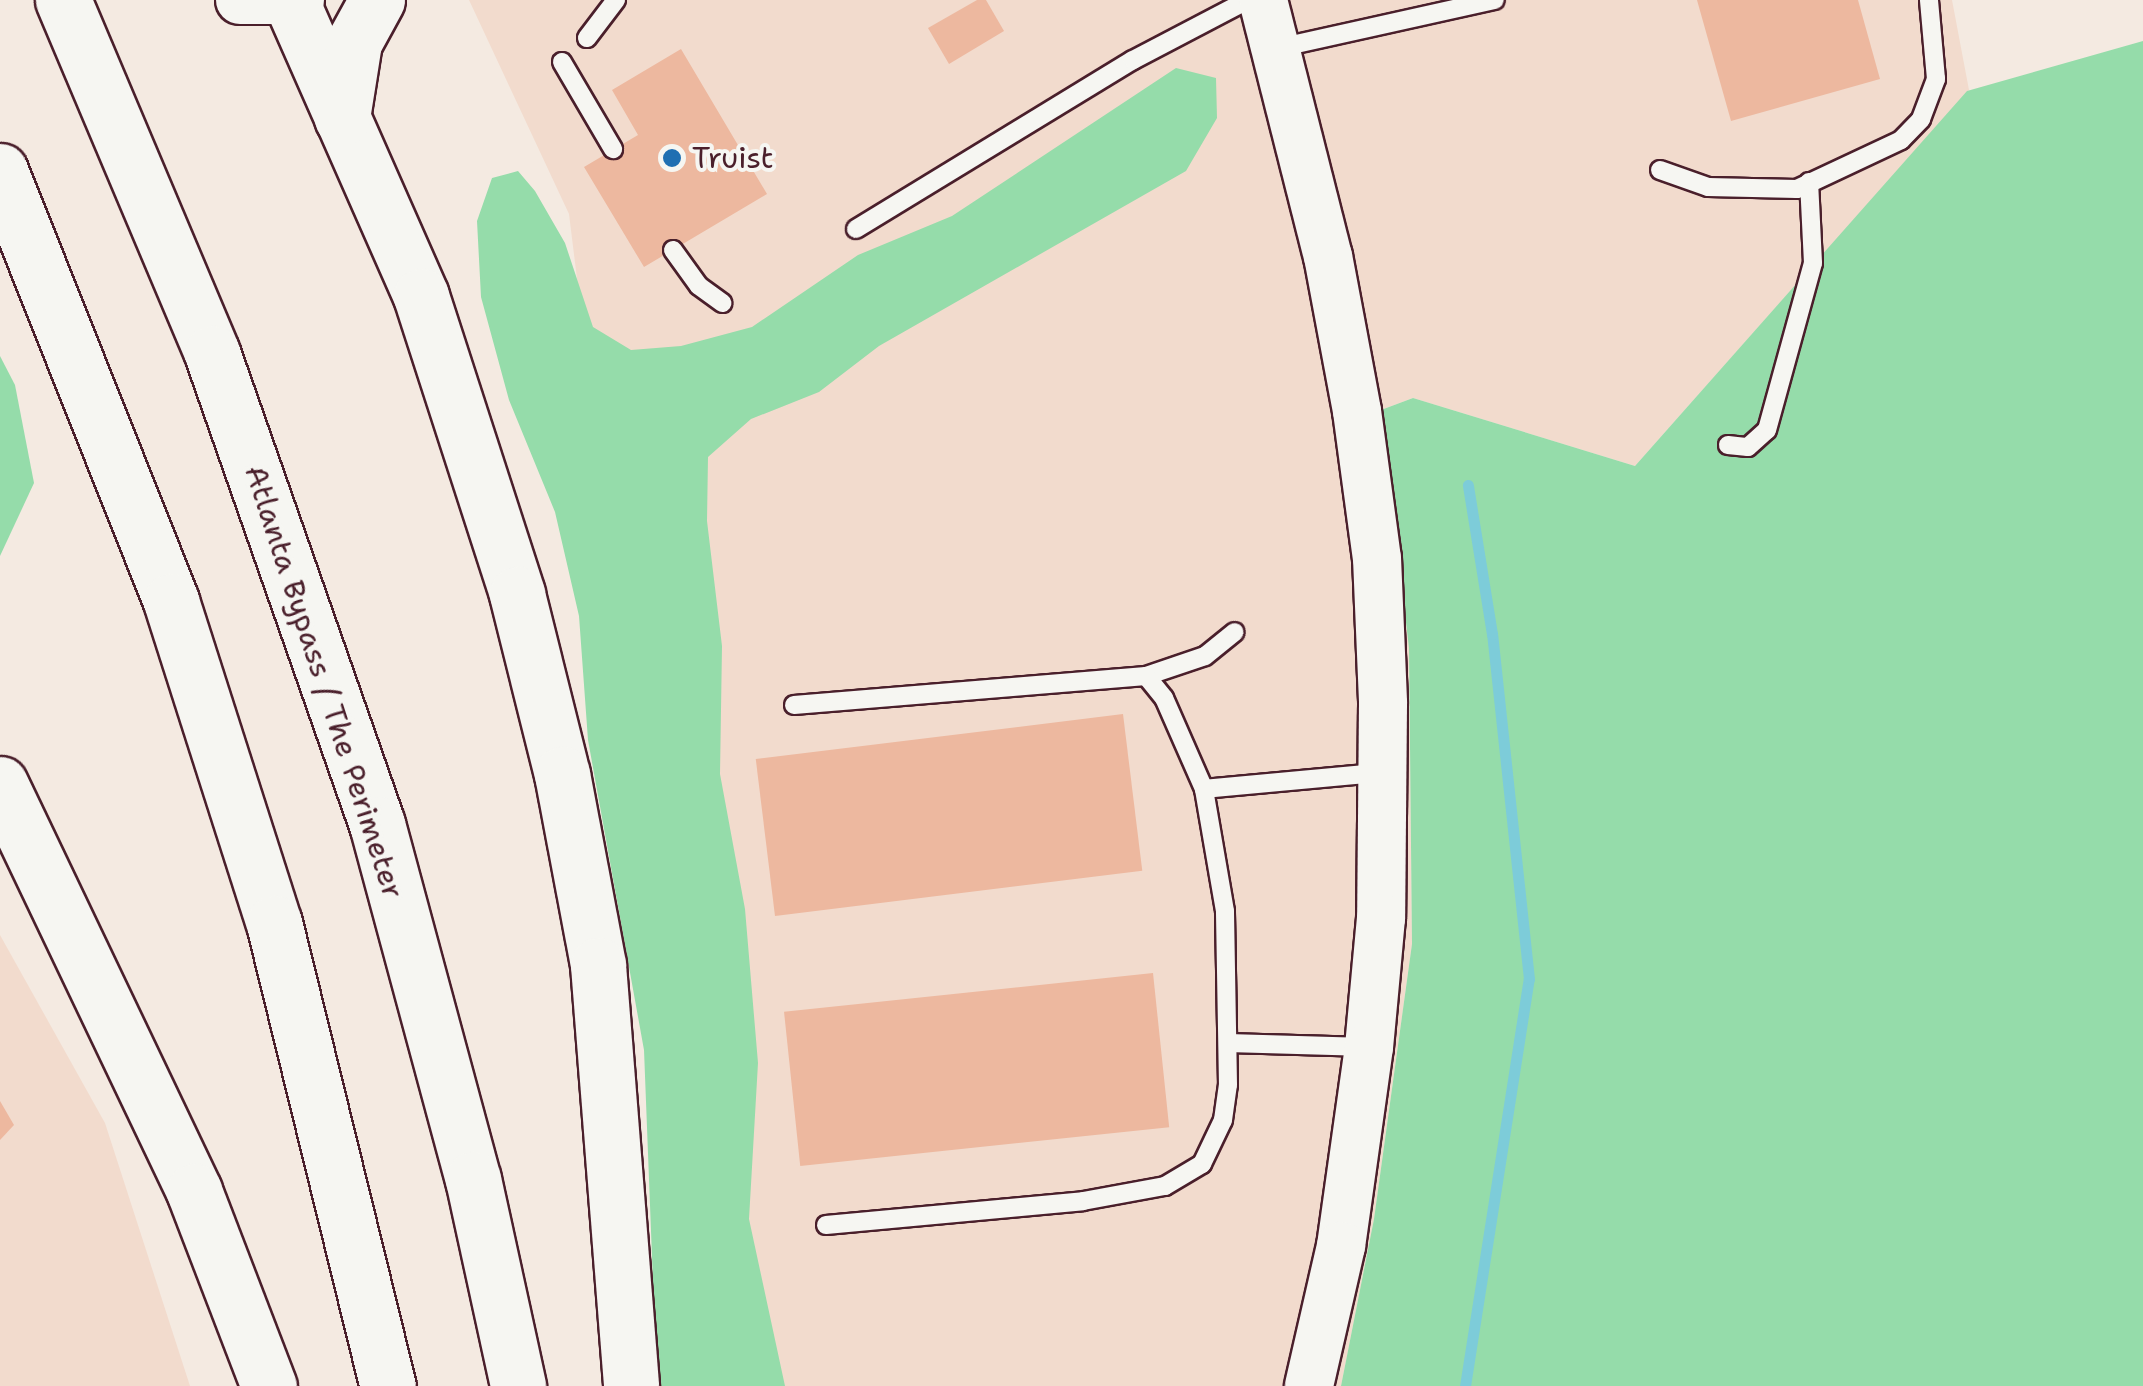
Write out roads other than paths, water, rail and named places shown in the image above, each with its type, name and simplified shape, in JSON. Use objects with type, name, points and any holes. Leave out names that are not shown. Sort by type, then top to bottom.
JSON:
[{"type":"highway","name":"Atlanta Bypass / The Perimeter","points":[[63,0],[212,353],[376,824],[473,1179],[518,1386]]},
{"type":"highway","points":[[342,118],[354,42],[376,0]]},
{"type":"highway","points":[[291,1],[421,296],[517,594],[562,774],[598,965],[631,1386]]},
{"type":"highway","points":[[0,171],[171,601],[268,904],[362,1261],[388,1386]]},
{"type":"highway","points":[[0,784],[194,1192],[269,1386]]},
{"type":"main road","points":[[240,0],[300,0]]},
{"type":"main road","points":[[1264,0],[1328,256],[1357,411],[1378,558],[1385,773],[1369,1047],[1342,1246],[1309,1386]]},
{"type":"lane","points":[[587,38],[616,0]]},
{"type":"lane","points":[[856,230],[1134,60],[1248,0]]},
{"type":"lane","points":[[1277,48],[1495,0]]},
{"type":"lane","points":[[1660,170],[1749,192],[1809,182],[1871,158],[1921,118],[1936,80],[1930,0]]},
{"type":"lane","points":[[562,62],[613,150]]},
{"type":"lane","points":[[1728,445],[1748,447],[1767,430],[1813,263],[1809,182]]},
{"type":"lane","points":[[673,250],[699,286],[722,303]]},
{"type":"lane","points":[[794,705],[1146,676],[1205,656],[1235,632]]},
{"type":"lane","points":[[826,1225],[1083,1201],[1165,1186],[1202,1164],[1223,1120],[1228,1043],[1225,911],[1204,790],[1164,698],[1146,676]]},
{"type":"lane","points":[[1204,790],[1385,773]]},
{"type":"lane","points":[[1228,1043],[1369,1047]]},
{"type":"waterway","points":[[1465,1386],[1529,979],[1492,634],[1468,485]]},
{"type":"place","name":"Truist","points":[[672,158]]}]
